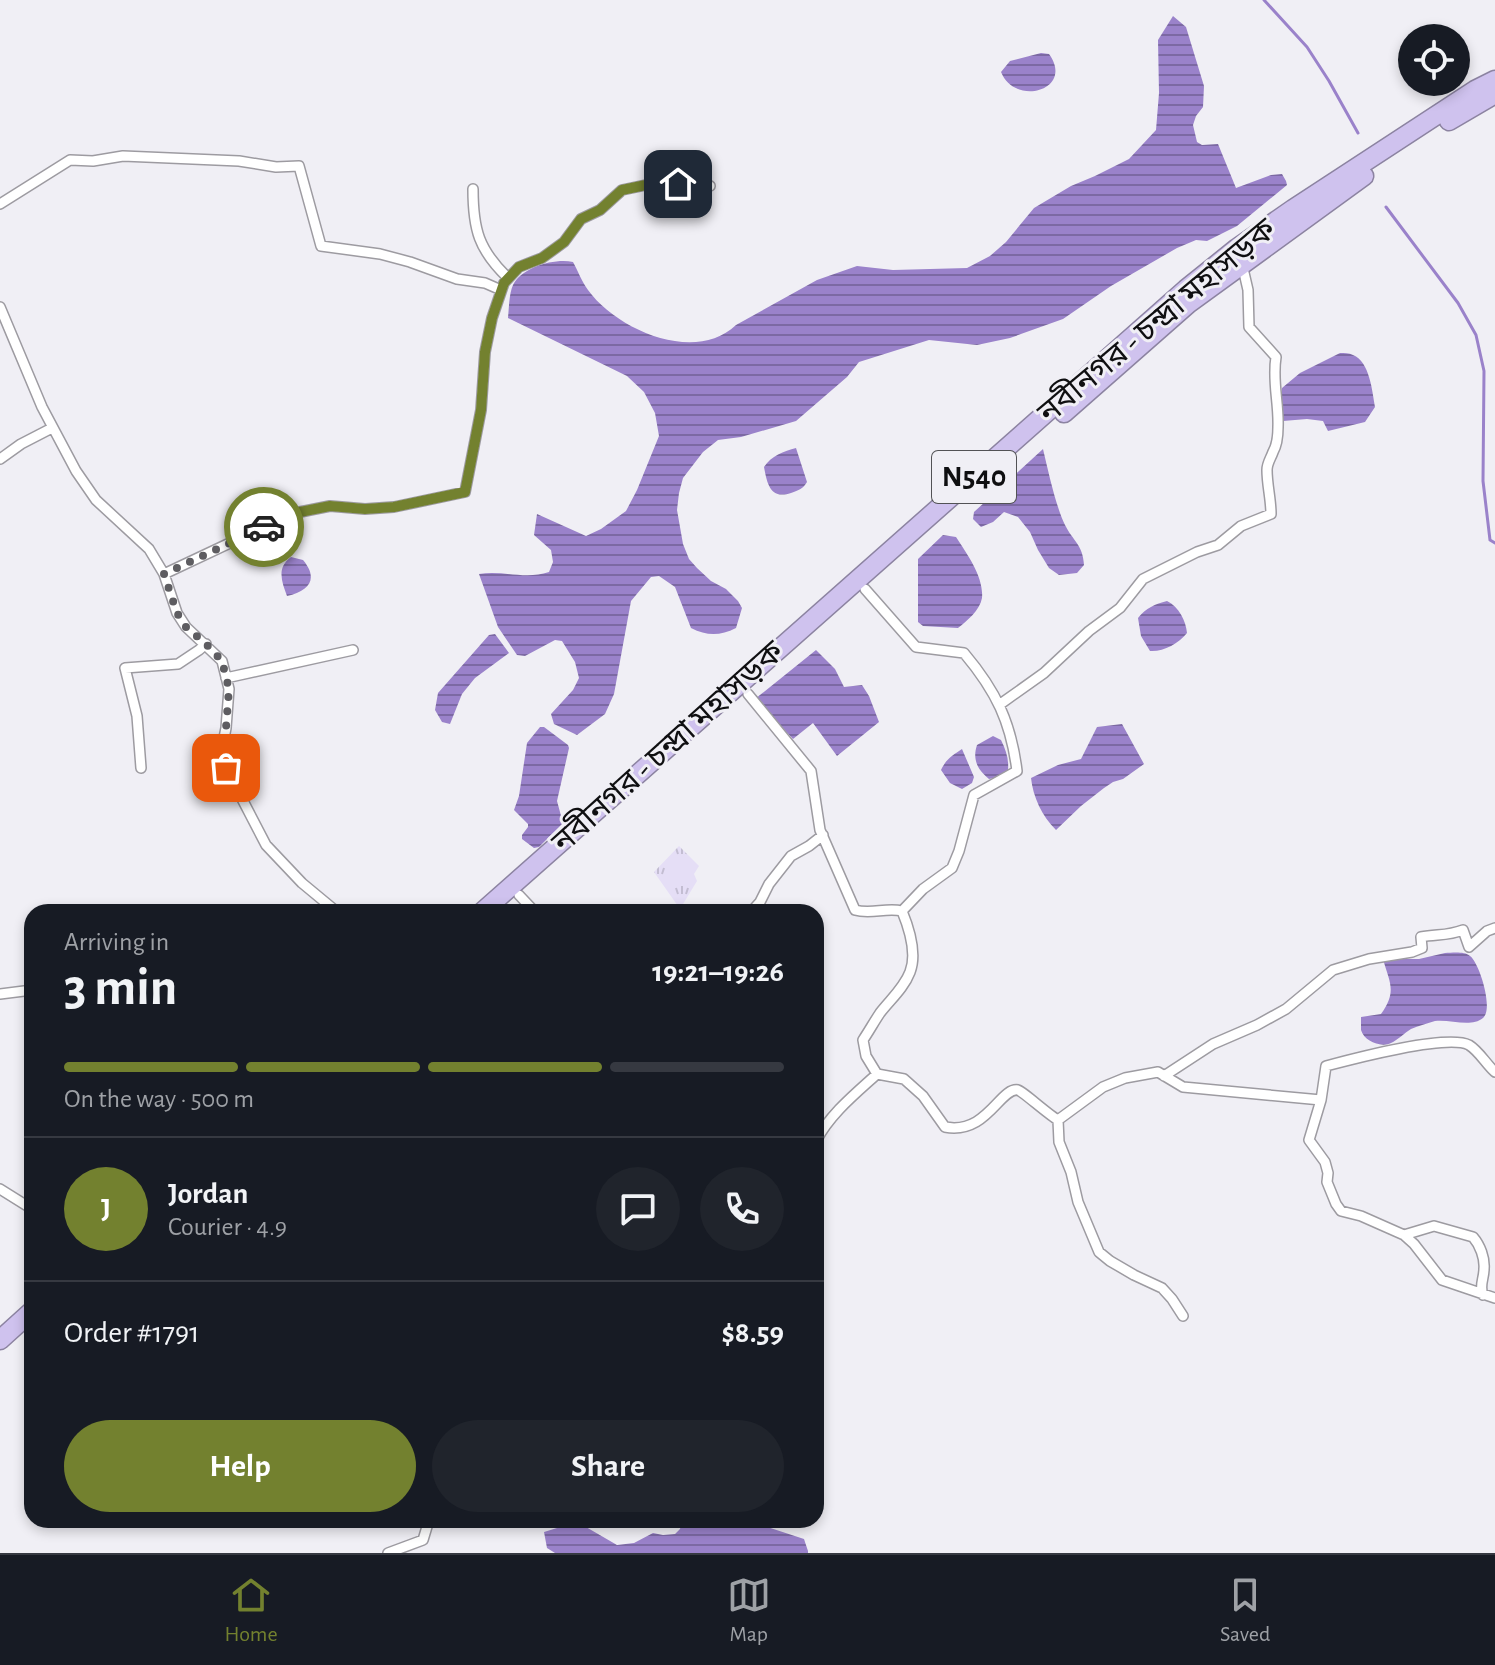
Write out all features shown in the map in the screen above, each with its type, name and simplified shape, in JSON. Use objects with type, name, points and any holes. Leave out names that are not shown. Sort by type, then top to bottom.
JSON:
[{"type":"highway","name":"নবীনগর - চন্দ্রা মহাসড়ক","points":[[491,904],[1186,289],[1293,209],[1495,80]]},
{"type":"highway","name":"নবীনগর - চন্দ্রা মহাসড়ক","points":[[509,904],[1188,304],[1361,178],[1495,94]]},
{"type":"highway","points":[[0,1340],[24,1318]]},
{"type":"highway","points":[[0,1356],[24,1335]]},
{"type":"street","points":[[0,204],[70,160],[93,161],[123,156],[299,166],[321,246],[380,254],[501,290]]},
{"type":"street","points":[[164,574],[300,512],[330,506],[365,509],[394,507],[465,492],[481,410],[485,352],[492,318],[508,278],[519,267],[542,258],[564,242],[581,219],[600,210],[622,190],[660,182],[710,186]]},
{"type":"street","points":[[473,189],[473,207],[483,250],[508,278]]},
{"type":"street","points":[[999,705],[1044,673],[1089,631],[1120,608],[1143,579],[1218,545],[1241,526],[1271,514],[1267,470],[1278,432],[1274,388],[1276,357],[1249,327],[1248,290],[1242,264]]},
{"type":"street","points":[[0,307],[52,428],[76,471],[96,500],[149,549],[164,574],[177,613],[186,627],[222,661],[229,689],[222,748],[230,775],[266,845],[302,883],[327,904]]},
{"type":"street","points":[[0,459],[52,428]]},
{"type":"street","points":[[865,589],[916,647],[964,653],[980,671],[999,705],[1013,742],[1017,771],[974,795],[952,868],[923,889],[902,911]]},
{"type":"street","points":[[141,768],[136,710],[125,668],[178,664],[206,644]]},
{"type":"street","points":[[226,678],[353,650]]},
{"type":"street","points":[[748,694],[811,771],[820,830],[855,910],[865,913],[902,911]]},
{"type":"street","points":[[758,904],[791,856],[823,835]]},
{"type":"street","points":[[519,895],[527,904]]},
{"type":"street","points":[[902,911],[908,925],[911,971],[863,1040],[866,1056],[877,1074],[904,1079],[923,1096],[945,1127],[956,1129],[972,1124],[993,1110],[1003,1095],[1018,1090],[1058,1120]]},
{"type":"street","points":[[1164,1076],[1213,1044],[1286,1009],[1333,970],[1369,959],[1412,952],[1422,948],[1421,937],[1438,934],[1447,936],[1463,930],[1469,947],[1495,928]]},
{"type":"street","points":[[0,994],[24,991]]},
{"type":"street","points":[[1495,1072],[1468,1044],[1451,1043],[1361,1056],[1326,1066],[1321,1100],[1309,1140],[1325,1162],[1327,1182],[1341,1211],[1361,1216],[1404,1235],[1442,1280],[1495,1298]]},
{"type":"street","points":[[1058,1120],[1103,1087],[1125,1078],[1158,1072],[1183,1087],[1321,1100]]},
{"type":"street","points":[[824,1127],[877,1074]]},
{"type":"street","points":[[1058,1120],[1059,1142],[1078,1202],[1099,1252],[1122,1268],[1162,1288],[1183,1316]]},
{"type":"street","points":[[0,1189],[24,1204]]},
{"type":"street","points":[[1404,1235],[1434,1226],[1473,1237],[1484,1259],[1480,1287],[1483,1295]]},
{"type":"street","points":[[388,1553],[423,1540],[427,1528]]},
{"type":"green space","points":[[679,846],[699,866],[694,874],[697,881],[683,904],[676,904],[654,872]]},
{"type":"shaded area","points":[[1173,16],[1186,27],[1204,86],[1203,107],[1193,125],[1197,142],[1202,145],[1218,144],[1236,188],[1282,174],[1287,185],[1237,226],[1207,241],[1196,240],[1177,248],[1111,286],[1063,319],[1010,338],[977,345],[929,340],[859,362],[847,377],[796,421],[741,437],[718,440],[703,452],[683,478],[677,510],[689,559],[711,581],[726,589],[742,608],[736,628],[714,634],[691,628],[675,587],[659,576],[651,577],[631,601],[614,694],[605,714],[577,735],[554,724],[551,714],[573,690],[579,678],[575,662],[562,641],[555,640],[525,656],[517,655],[498,627],[479,574],[531,575],[549,572],[553,562],[551,550],[534,535],[537,514],[586,536],[601,529],[626,511],[659,436],[655,413],[644,392],[627,376],[508,318],[511,293],[517,279],[540,265],[557,261],[573,262],[588,290],[618,318],[658,337],[679,342],[700,342],[719,336],[817,280],[857,266],[893,270],[967,268],[990,256],[1006,242],[1034,208],[1071,186],[1129,159],[1156,130],[1158,40]]},
{"type":"shaded area","points":[[1049,54],[1055,67],[1049,85],[1029,91],[1008,83],[1001,72],[1010,61]]},
{"type":"shaded area","points":[[1340,353],[1359,359],[1367,370],[1375,407],[1365,422],[1328,431],[1323,421],[1283,421],[1280,403],[1282,388],[1300,373]]},
{"type":"shaded area","points":[[796,448],[807,482],[796,491],[778,494],[768,484],[764,467],[778,454]]},
{"type":"shaded area","points":[[1043,449],[1062,517],[1082,553],[1084,565],[1077,573],[1059,575],[1049,568],[1030,532],[1018,517],[1004,512],[981,527],[973,519],[974,512]]},
{"type":"shaded area","points":[[943,535],[956,537],[974,566],[982,590],[979,607],[958,628],[923,626],[918,622],[918,559]]},
{"type":"shaded area","points":[[291,557],[303,560],[311,578],[301,591],[287,596],[282,570]]},
{"type":"shaded area","points":[[1167,601],[1181,615],[1187,633],[1170,646],[1150,651],[1141,636],[1138,618],[1151,607]]},
{"type":"shaded area","points":[[495,634],[509,653],[475,678],[462,694],[450,724],[442,722],[435,710],[438,693],[489,635]]},
{"type":"shaded area","points":[[816,650],[835,669],[844,687],[862,685],[879,722],[837,756],[813,723],[793,739],[755,699]]},
{"type":"shaded area","points":[[1122,724],[1144,764],[1104,788],[1056,830],[1039,806],[1031,778],[1058,765],[1081,759],[1097,727]]},
{"type":"shaded area","points":[[540,727],[569,748],[557,801],[563,823],[539,847],[534,848],[522,839],[528,824],[514,810],[527,743]]},
{"type":"shaded area","points":[[993,736],[1003,744],[1008,770],[999,777],[989,779],[977,764],[975,755],[977,745]]},
{"type":"shaded area","points":[[962,749],[974,777],[972,783],[962,789],[950,783],[941,770],[947,760]]},
{"type":"shaded area","points":[[1445,953],[1465,953],[1474,960],[1486,996],[1483,1018],[1466,1023],[1435,1021],[1411,1029],[1387,1044],[1369,1040],[1361,1030],[1361,1017],[1381,1014],[1391,993],[1383,959],[1419,959]]},
{"type":"shaded area","points":[[557,1528],[588,1528],[617,1545],[634,1543],[653,1533],[675,1534],[680,1529],[770,1528],[804,1539],[808,1553],[555,1553],[547,1548],[544,1532]]},
{"type":"waterway","points":[[1264,0],[1307,47],[1358,133]]},
{"type":"waterway","points":[[1386,207],[1458,303],[1476,335],[1484,371],[1483,481],[1490,540],[1495,543]]},
{"type":"way so far","points":[[226,768],[222,748],[229,689],[222,661],[186,627],[177,613],[164,574],[264,527]]},
{"type":"route","points":[[264,527],[300,512],[330,506],[365,509],[394,507],[465,492],[481,410],[485,352],[504,283],[519,267],[542,258],[564,242],[581,219],[600,210],[622,190],[660,182],[678,184]]}]
